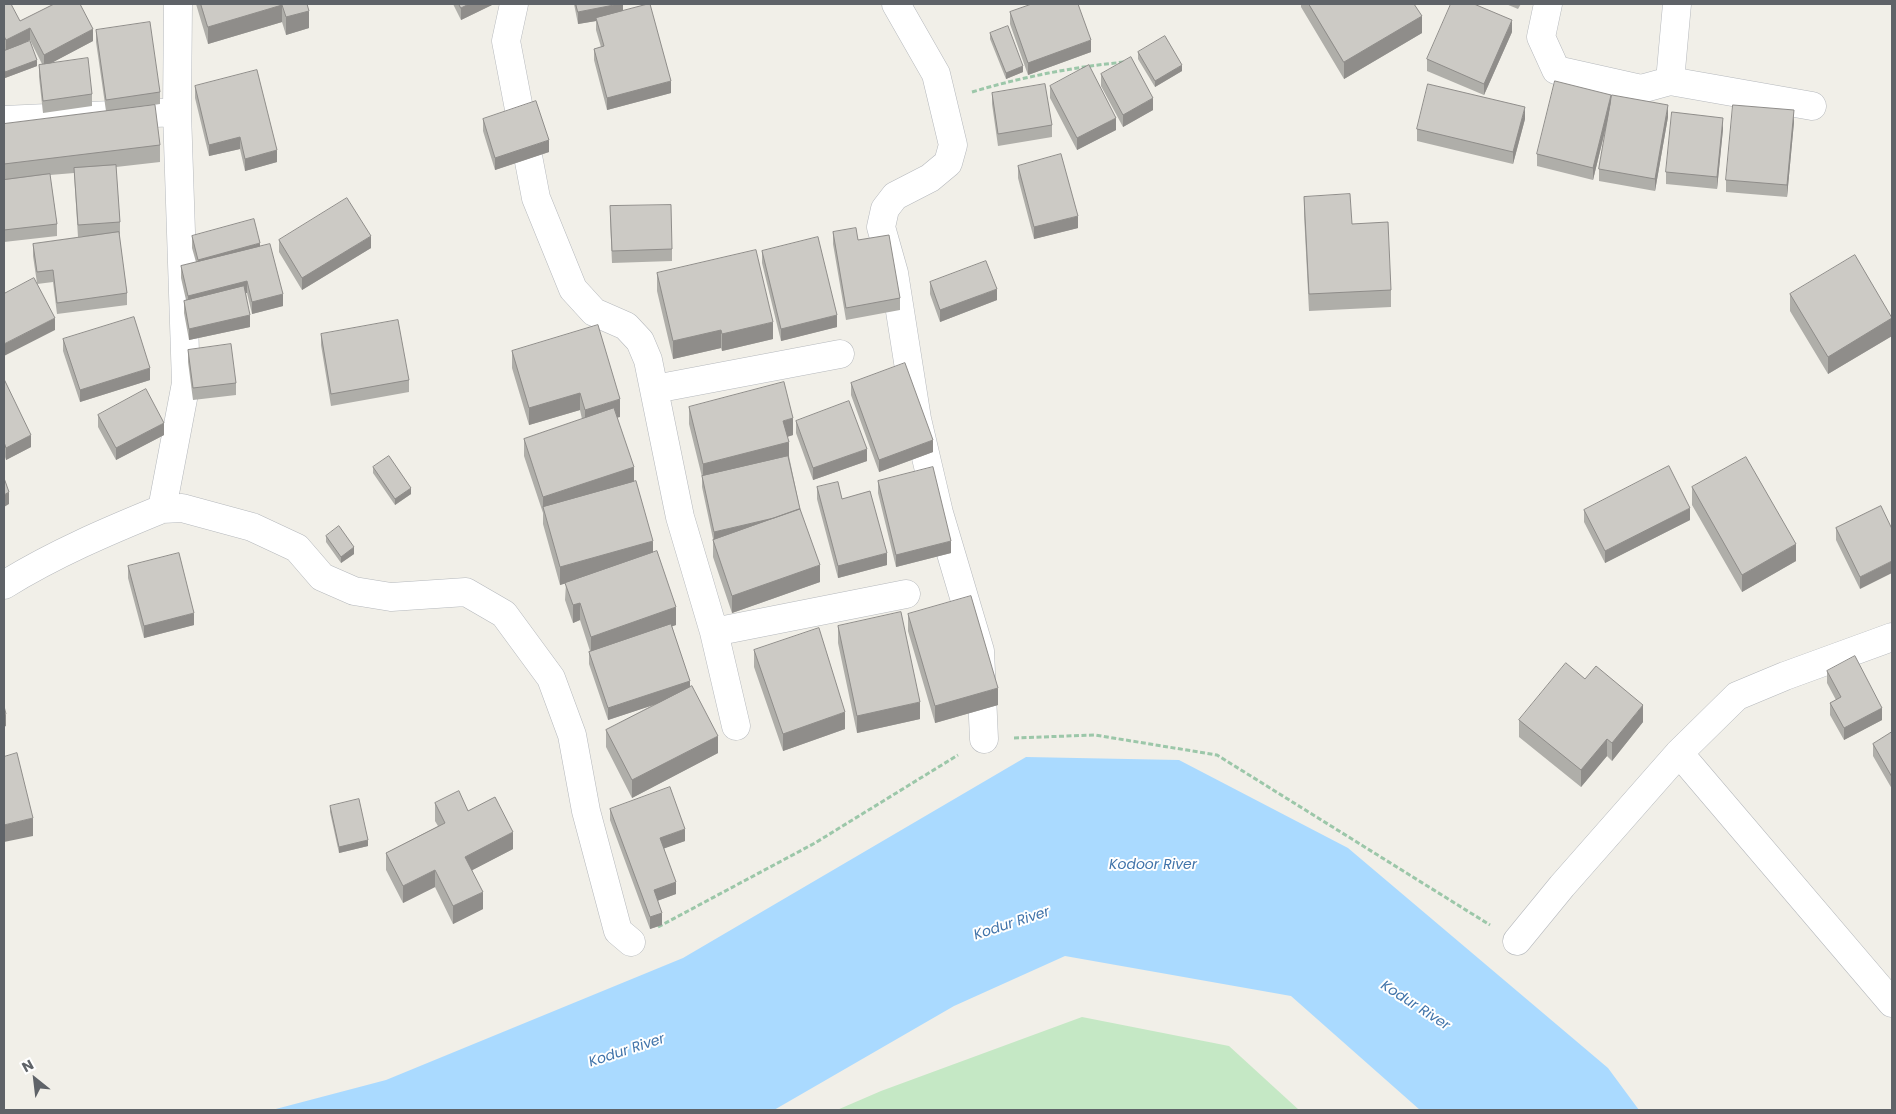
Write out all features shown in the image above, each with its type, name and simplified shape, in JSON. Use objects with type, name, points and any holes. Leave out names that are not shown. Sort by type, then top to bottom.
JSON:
[{"type":"street","points":[[162,509],[186,383],[176,112],[178,4]]},
{"type":"street","points":[[514,4],[506,41],[536,198],[573,288],[594,312],[626,326],[640,342],[648,360],[680,517],[714,632],[736,726]]},
{"type":"street","points":[[896,4],[936,74],[953,145],[948,163],[930,178],[895,196],[885,209],[882,227],[894,273],[917,418],[939,513],[980,651],[984,739]]},
{"type":"street","points":[[1548,4],[1541,37],[1556,70],[1641,89],[1670,81],[1812,106]]},
{"type":"street","points":[[1670,81],[1677,4]]},
{"type":"street","points":[[4,120],[176,112]]},
{"type":"street","points":[[655,389],[840,354]]},
{"type":"street","points":[[4,585],[25,572],[98,535],[162,509],[182,508],[252,527],[297,548],[322,577],[354,591],[391,597],[466,592],[504,614],[551,678],[572,735],[586,811],[618,931],[631,942]]},
{"type":"street","points":[[714,632],[906,594]]},
{"type":"street","points":[[1517,942],[1562,886],[1679,753],[1737,696],[1892,636]]},
{"type":"street","points":[[1679,753],[1892,1003]]},
{"type":"path","points":[[942,100],[1012,80],[1087,65],[1135,60]]},
{"type":"path","points":[[631,942],[815,843],[984,739],[1095,735],[1217,755],[1517,942]]},
{"type":"green space","points":[[1082,1017],[1229,1046],[1299,1110],[837,1110],[881,1091]]},
{"type":"water","name":"Kodoor River","points":[[1026,757],[1179,760],[1348,848],[1608,1068],[1639,1110],[1420,1110],[1291,996],[1065,956],[954,1006],[774,1110],[272,1110],[386,1080],[683,958]]},
{"type":"building","points":[[4,4],[11,4],[20,21],[54,4],[80,4],[93,29],[44,55],[30,28],[6,40],[4,36]]},
{"type":"building","points":[[201,4],[307,4],[309,11],[286,17],[282,5],[208,27]]},
{"type":"building","points":[[459,4],[469,4],[461,8]]},
{"type":"building","points":[[576,4],[619,4],[578,12]]},
{"type":"building","points":[[650,4],[671,81],[607,98],[594,49],[604,46],[596,18]]},
{"type":"building","points":[[1032,4],[1078,4],[1091,40],[1028,63],[1010,12]]},
{"type":"building","points":[[1309,4],[1414,4],[1422,16],[1344,62]]},
{"type":"building","points":[[1451,4],[1474,4],[1512,20],[1484,84],[1427,59]]},
{"type":"building","points":[[150,22],[160,92],[106,100],[96,30]]},
{"type":"building","points":[[1008,26],[1023,66],[1006,73],[990,33]]},
{"type":"building","points":[[1165,36],[1182,65],[1155,81],[1138,52]]},
{"type":"building","points":[[30,41],[37,60],[5,72],[4,51]]},
{"type":"building","points":[[1131,57],[1153,98],[1123,115],[1101,74]]},
{"type":"building","points":[[88,58],[92,94],[43,101],[39,65]]},
{"type":"building","points":[[1089,65],[1116,118],[1077,138],[1050,86]]},
{"type":"building","points":[[257,70],[277,150],[245,159],[240,137],[209,145],[195,86]]},
{"type":"building","points":[[1555,81],[1611,95],[1593,168],[1537,154]]},
{"type":"building","points":[[1045,84],[1052,125],[998,134],[992,93]]},
{"type":"building","points":[[1428,84],[1525,107],[1513,152],[1417,129]]},
{"type":"building","points":[[1612,95],[1668,105],[1655,179],[1599,169]]},
{"type":"building","points":[[536,101],[549,140],[495,158],[483,119]]},
{"type":"building","points":[[155,105],[160,145],[4,164],[4,124]]},
{"type":"building","points":[[1733,105],[1794,110],[1787,185],[1726,180]]},
{"type":"building","points":[[1672,112],[1723,118],[1717,177],[1666,172]]},
{"type":"building","points":[[1061,154],[1078,216],[1034,227],[1018,166]]},
{"type":"building","points":[[116,165],[120,222],[78,225],[74,168]]},
{"type":"building","points":[[50,174],[57,224],[4,230],[4,180]]},
{"type":"building","points":[[1350,194],[1352,224],[1388,222],[1391,290],[1309,294],[1304,197]]},
{"type":"building","points":[[347,198],[371,236],[302,278],[279,240]]},
{"type":"building","points":[[671,205],[672,249],[612,251],[610,206]]},
{"type":"building","points":[[254,219],[260,243],[198,260],[192,236]]},
{"type":"building","points":[[856,228],[858,240],[889,235],[900,298],[846,308],[833,232]]},
{"type":"building","points":[[119,232],[127,293],[57,303],[53,270],[37,272],[33,244]]},
{"type":"building","points":[[818,237],[837,315],[781,329],[762,251]]},
{"type":"building","points":[[270,244],[283,294],[252,302],[247,281],[188,296],[181,266]]},
{"type":"building","points":[[756,250],[773,322],[722,334],[721,330],[673,341],[657,273]]},
{"type":"building","points":[[1855,255],[1892,318],[1828,357],[1790,294]]},
{"type":"building","points":[[986,261],[997,289],[940,310],[930,282]]},
{"type":"building","points":[[34,278],[55,318],[4,344],[4,294]]},
{"type":"building","points":[[244,286],[250,315],[189,329],[184,301]]},
{"type":"building","points":[[134,317],[150,368],[80,390],[63,339]]},
{"type":"building","points":[[398,320],[409,380],[331,394],[321,334]]},
{"type":"building","points":[[598,325],[620,399],[585,410],[580,393],[529,408],[512,351]]},
{"type":"building","points":[[231,344],[236,383],[193,388],[188,350]]},
{"type":"building","points":[[905,363],[933,440],[879,460],[851,383]]},
{"type":"building","points":[[4,379],[31,435],[6,448],[4,442]]},
{"type":"building","points":[[784,382],[793,418],[783,421],[789,442],[703,464],[689,407]]},
{"type":"building","points":[[146,389],[164,423],[116,448],[98,415]]},
{"type":"building","points":[[849,401],[867,449],[813,468],[796,421]]},
{"type":"building","points":[[614,408],[634,467],[543,497],[524,439]]},
{"type":"building","points":[[389,456],[411,488],[395,499],[373,467]]},
{"type":"building","points":[[788,456],[800,509],[774,518],[714,532],[702,476]]},
{"type":"building","points":[[1746,457],[1796,544],[1742,575],[1692,487]]},
{"type":"building","points":[[1669,466],[1690,508],[1605,551],[1584,510]]},
{"type":"building","points":[[933,467],[951,541],[896,555],[878,481]]},
{"type":"building","points":[[4,478],[9,492],[4,495]]},
{"type":"building","points":[[636,481],[653,541],[560,567],[543,507]]},
{"type":"building","points":[[838,482],[842,499],[870,491],[887,553],[838,566],[817,487]]},
{"type":"building","points":[[1881,506],[1892,529],[1892,561],[1860,577],[1836,528]]},
{"type":"building","points":[[800,509],[820,565],[732,596],[713,540]]},
{"type":"building","points":[[339,526],[354,547],[341,557],[326,536]]},
{"type":"building","points":[[657,551],[676,607],[591,637],[580,603],[573,605],[565,583]]},
{"type":"building","points":[[179,553],[194,613],[144,626],[128,566]]},
{"type":"building","points":[[971,596],[998,688],[935,706],[908,614]]},
{"type":"building","points":[[901,612],[920,702],[857,716],[838,626]]},
{"type":"building","points":[[671,624],[690,681],[608,708],[589,652]]},
{"type":"building","points":[[819,628],[845,712],[783,734],[754,650]]},
{"type":"building","points":[[1855,656],[1882,708],[1844,728],[1830,703],[1841,697],[1827,671]]},
{"type":"building","points":[[1566,663],[1585,679],[1596,666],[1643,705],[1612,743],[1607,739],[1581,770],[1519,720]]},
{"type":"building","points":[[692,686],[718,736],[632,780],[606,730]]},
{"type":"building","points":[[1892,732],[1892,777],[1873,744]]},
{"type":"building","points":[[17,753],[33,818],[4,825],[4,757]]},
{"type":"building","points":[[670,787],[685,829],[660,838],[676,882],[654,890],[662,913],[650,917],[610,809]]},
{"type":"building","points":[[459,791],[468,811],[495,797],[513,832],[465,857],[483,892],[453,906],[435,870],[403,886],[386,853],[445,823],[435,803]]},
{"type":"building","points":[[359,799],[368,840],[339,847],[330,806]]},
{"type":"water label","name":"Kodur River","points":[[1012,924]]},
{"type":"water label","name":"Kodur River","points":[[1415,1006]]},
{"type":"water label","name":"Kodur River","points":[[627,1051]]}]
